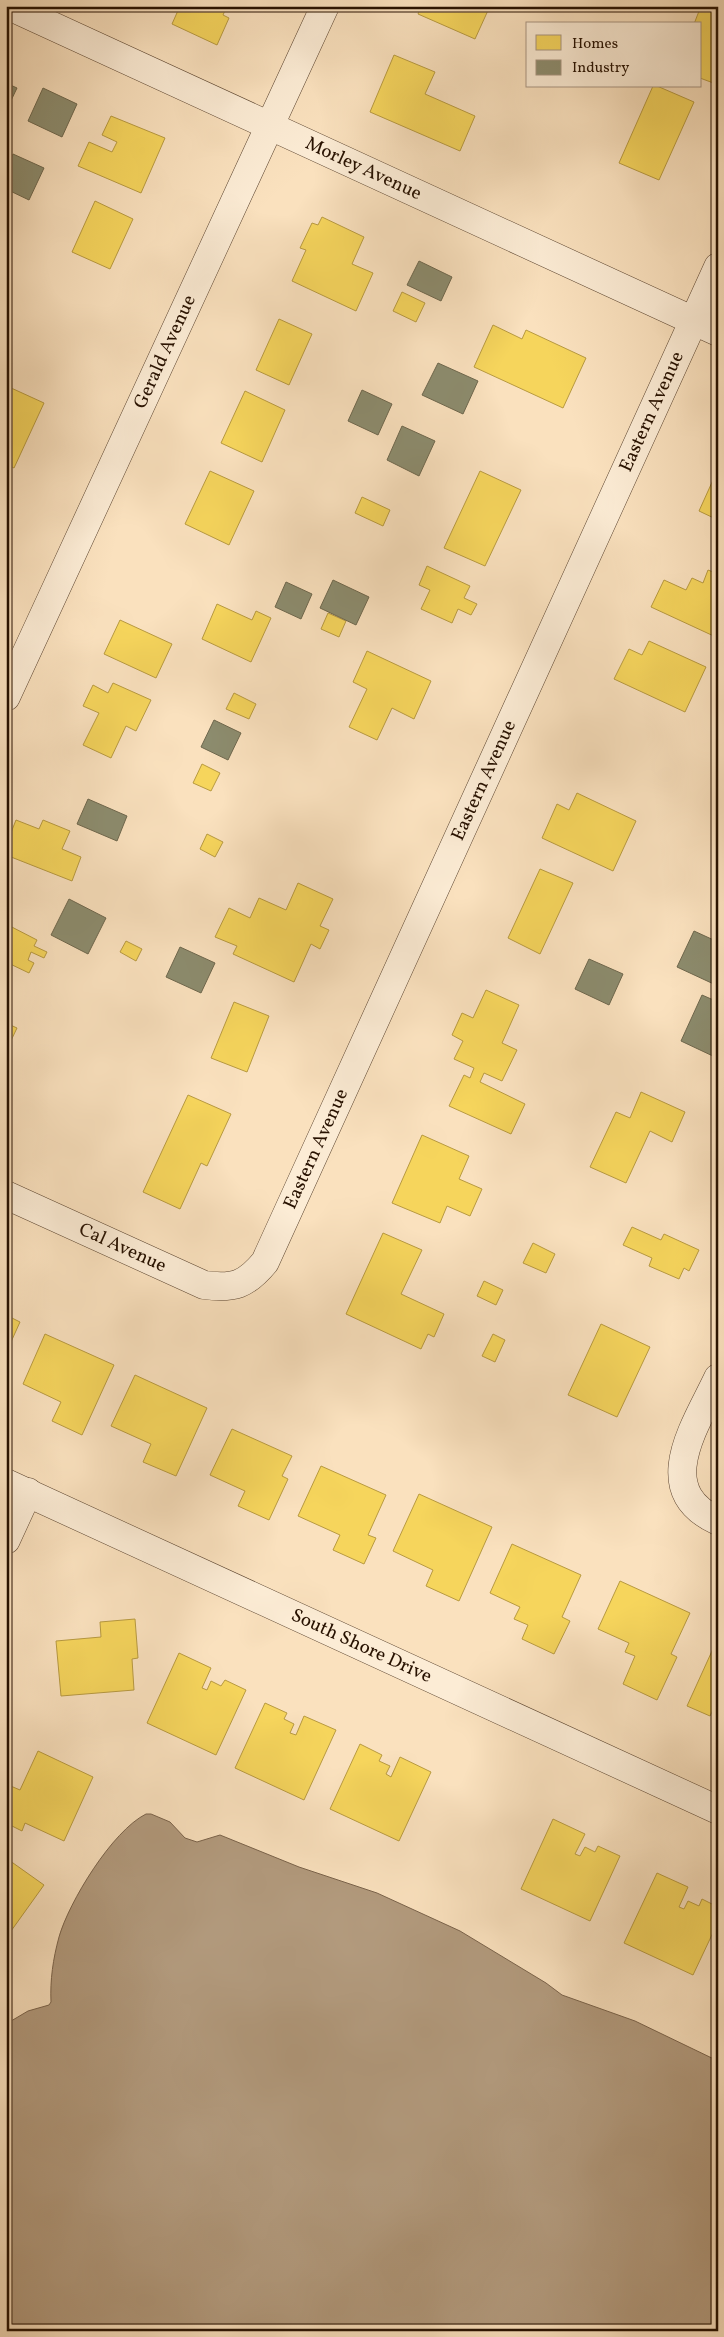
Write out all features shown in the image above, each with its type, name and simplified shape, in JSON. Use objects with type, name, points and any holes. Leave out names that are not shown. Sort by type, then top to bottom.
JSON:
[{"type":"street","name":"Morley Avenue","points":[[9,6],[718,332]]},
{"type":"street","name":"Gerald Avenue","points":[[6,697],[325,6]]},
{"type":"street","name":"Eastern Avenue","points":[[240,1285],[254,1276],[274,1246],[718,267]]},
{"type":"street","name":"Cal Avenue","points":[[6,1195],[191,1281],[223,1288],[240,1285]]},
{"type":"street","points":[[718,1378],[682,1460],[681,1475],[684,1490],[695,1506],[718,1521]]},
{"type":"street","points":[[6,1540],[17,1488]]},
{"type":"street","name":"South Shore Drive","points":[[17,1488],[718,1810]]},
{"type":"shaded area","points":[[146,1814],[151,1814],[170,1822],[185,1838],[197,1842],[220,1835],[299,1867],[377,1893],[460,1931],[546,1983],[562,1995],[635,2021],[718,2061],[718,2331],[6,2331],[6,2024],[28,2011],[49,2005],[51,2002],[52,1978],[57,1945],[64,1922],[72,1905],[106,1851],[119,1835]]},
{"type":"building: Homes","points":[[180,6],[227,6],[223,15],[229,18],[217,45],[172,24]]},
{"type":"building: Homes","points":[[421,6],[490,6],[475,39],[418,14]]},
{"type":"building: Homes","points":[[701,6],[718,6],[718,79],[716,84],[702,79],[702,22],[695,22]]},
{"type":"building: Homes","points":[[394,55],[435,72],[425,94],[475,116],[460,151],[370,112]]},
{"type":"building: Homes","points":[[652,88],[662,88],[694,102],[659,180],[619,163]]},
{"type":"building: Homes","points":[[111,116],[165,138],[141,193],[78,166],[89,142],[112,152],[117,142],[102,135]]},
{"type":"building: Homes","points":[[95,201],[133,219],[110,269],[72,252]]},
{"type":"building: Homes","points":[[322,217],[364,237],[352,264],[373,273],[356,311],[292,281],[306,250],[300,248],[312,223],[318,225]]},
{"type":"building: Homes","points":[[402,292],[425,303],[416,322],[393,311]]},
{"type":"building: Homes","points":[[279,319],[312,334],[289,385],[256,370]]},
{"type":"building: Homes","points":[[493,325],[522,339],[526,330],[586,358],[563,408],[474,367]]},
{"type":"building: Homes","points":[[9,387],[44,403],[14,468],[6,464],[6,394]]},
{"type":"building: Homes","points":[[245,391],[285,410],[262,462],[221,443]]},
{"type":"building: Homes","points":[[718,469],[718,520],[699,511]]},
{"type":"building: Homes","points":[[210,471],[254,491],[229,545],[185,524]]},
{"type":"building: Homes","points":[[480,471],[521,490],[485,566],[444,548]]},
{"type":"building: Homes","points":[[362,497],[390,510],[383,526],[355,513]]},
{"type":"building: Homes","points":[[427,566],[470,586],[464,598],[477,604],[471,615],[458,609],[452,623],[421,609],[430,590],[419,585]]},
{"type":"building: Homes","points":[[708,570],[718,574],[718,638],[651,607],[664,580],[686,590],[692,578],[703,583]]},
{"type":"building: Homes","points":[[217,604],[252,620],[256,611],[271,618],[251,662],[202,639]]},
{"type":"building: Homes","points":[[328,613],[346,621],[339,637],[321,629]]},
{"type":"building: Homes","points":[[120,620],[172,644],[156,678],[104,654]]},
{"type":"building: Homes","points":[[649,641],[706,667],[685,712],[614,679],[629,649],[642,655]]},
{"type":"building: Homes","points":[[367,651],[431,681],[414,719],[392,708],[377,740],[349,727],[367,689],[353,682]]},
{"type":"building: Homes","points":[[113,683],[151,700],[136,731],[126,726],[111,758],[83,745],[99,713],[83,706],[93,685],[108,693]]},
{"type":"building: Homes","points":[[234,693],[256,704],[249,719],[226,709]]},
{"type":"building: Homes","points":[[202,764],[220,773],[211,791],[193,783]]},
{"type":"building: Homes","points":[[577,793],[636,821],[613,871],[542,838],[557,804],[569,810]]},
{"type":"building: Homes","points":[[16,820],[39,829],[43,820],[70,831],[62,849],[81,857],[72,881],[6,855],[6,845]]},
{"type":"building: Homes","points":[[207,834],[223,842],[215,857],[200,849]]},
{"type":"building: Homes","points":[[540,869],[573,883],[540,954],[508,938]]},
{"type":"building: Homes","points":[[298,883],[333,899],[320,926],[329,930],[320,949],[311,944],[294,982],[233,954],[237,946],[215,937],[229,908],[250,918],[259,898],[286,910]]},
{"type":"building: Homes","points":[[6,924],[37,940],[34,946],[47,952],[44,958],[31,952],[28,960],[34,963],[29,973],[6,962]]},
{"type":"building: Homes","points":[[126,941],[142,949],[136,961],[120,952]]},
{"type":"building: Homes","points":[[486,990],[519,1005],[502,1043],[517,1050],[502,1081],[484,1073],[480,1082],[525,1104],[511,1134],[449,1106],[464,1075],[470,1078],[474,1068],[454,1059],[463,1041],[452,1035],[462,1013],[473,1018]]},
{"type":"building: Homes","points":[[234,1002],[269,1016],[247,1072],[211,1058]]},
{"type":"building: Homes","points":[[6,1023],[17,1028],[6,1051]]},
{"type":"building: Homes","points":[[641,1092],[685,1112],[672,1142],[650,1131],[626,1183],[590,1167],[616,1112],[630,1118]]},
{"type":"building: Homes","points":[[188,1095],[231,1114],[207,1166],[201,1163],[180,1209],[143,1192]]},
{"type":"building: Homes","points":[[422,1135],[469,1156],[459,1179],[482,1189],[470,1216],[447,1206],[440,1223],[392,1203]]},
{"type":"building: Homes","points":[[632,1227],[661,1240],[664,1234],[699,1250],[689,1271],[684,1268],[679,1279],[649,1266],[652,1258],[623,1245]]},
{"type":"building: Homes","points":[[383,1233],[422,1250],[401,1294],[444,1314],[434,1337],[428,1334],[421,1349],[346,1314]]},
{"type":"building: Homes","points":[[533,1243],[555,1254],[546,1273],[523,1263]]},
{"type":"building: Homes","points":[[484,1281],[503,1290],[496,1305],[477,1296]]},
{"type":"building: Homes","points":[[6,1315],[20,1322],[6,1353]]},
{"type":"building: Homes","points":[[601,1324],[650,1347],[617,1417],[568,1395]]},
{"type":"building: Homes","points":[[45,1334],[114,1365],[82,1435],[52,1421],[61,1402],[23,1384]]},
{"type":"building: Homes","points":[[493,1334],[505,1340],[495,1362],[482,1356]]},
{"type":"building: Homes","points":[[135,1375],[207,1408],[176,1476],[143,1462],[151,1444],[111,1426]]},
{"type":"building: Homes","points":[[232,1429],[292,1456],[282,1476],[288,1479],[269,1520],[238,1506],[245,1491],[210,1475]]},
{"type":"building: Homes","points":[[321,1466],[386,1495],[368,1535],[376,1538],[364,1564],[333,1550],[340,1535],[298,1516]]},
{"type":"building: Homes","points":[[419,1494],[492,1527],[459,1601],[426,1586],[433,1570],[393,1551]]},
{"type":"building: Homes","points":[[512,1544],[581,1575],[562,1617],[570,1621],[554,1654],[522,1639],[528,1625],[514,1619],[520,1607],[490,1593]]},
{"type":"building: Homes","points":[[620,1581],[690,1613],[671,1654],[677,1657],[657,1700],[623,1684],[635,1656],[625,1652],[629,1643],[598,1629]]},
{"type":"building: Homes","points":[[135,1619],[138,1658],[132,1659],[134,1690],[61,1696],[56,1641],[101,1637],[100,1622]]},
{"type":"building: Homes","points":[[717,1640],[718,1710],[714,1708],[710,1716],[687,1706]]},
{"type":"building: Homes","points":[[179,1653],[211,1668],[202,1688],[207,1690],[211,1681],[221,1686],[225,1680],[246,1690],[216,1755],[147,1723]]},
{"type":"building: Homes","points":[[265,1703],[287,1713],[284,1719],[294,1724],[290,1733],[296,1735],[304,1716],[336,1730],[304,1800],[235,1768]]},
{"type":"building: Homes","points":[[360,1744],[382,1755],[379,1761],[390,1766],[386,1774],[391,1777],[400,1757],[431,1772],[399,1841],[330,1809]]},
{"type":"building: Homes","points":[[38,1751],[93,1777],[64,1841],[25,1823],[22,1831],[6,1823],[6,1784],[20,1790]]},
{"type":"building: Homes","points":[[553,1819],[585,1834],[575,1854],[580,1856],[585,1847],[595,1852],[598,1846],[620,1856],[590,1921],[521,1889]]},
{"type":"building: Homes","points":[[6,1858],[44,1885],[6,1938]]},
{"type":"building: Homes","points":[[657,1873],[688,1887],[679,1907],[684,1909],[688,1901],[699,1906],[702,1899],[718,1907],[718,1922],[693,1975],[624,1943]]},
{"type":"building: Industry","points":[[6,83],[17,88],[6,111]]},
{"type":"building: Industry","points":[[43,88],[77,104],[62,137],[28,121]]},
{"type":"building: Industry","points":[[13,154],[44,168],[29,200],[6,189],[6,169]]},
{"type":"building: Industry","points":[[419,261],[452,277],[441,301],[407,285]]},
{"type":"building: Industry","points":[[438,363],[478,381],[463,414],[422,395]]},
{"type":"building: Industry","points":[[362,390],[392,404],[378,435],[348,421]]},
{"type":"building: Industry","points":[[402,426],[435,441],[419,476],[387,460]]},
{"type":"building: Industry","points":[[333,580],[369,597],[356,625],[320,608]]},
{"type":"building: Industry","points":[[286,582],[312,594],[301,619],[275,607]]},
{"type":"building: Industry","points":[[214,720],[241,733],[228,760],[201,747]]},
{"type":"building: Industry","points":[[88,799],[127,816],[117,841],[77,824]]},
{"type":"building: Industry","points":[[69,899],[106,918],[88,954],[51,935]]},
{"type":"building: Industry","points":[[694,931],[718,942],[718,986],[677,967]]},
{"type":"building: Industry","points":[[180,947],[215,963],[201,993],[166,977]]},
{"type":"building: Industry","points":[[589,959],[623,974],[609,1005],[575,989]]},
{"type":"building: Industry","points":[[702,995],[718,1002],[718,1051],[715,1057],[681,1041]]}]
